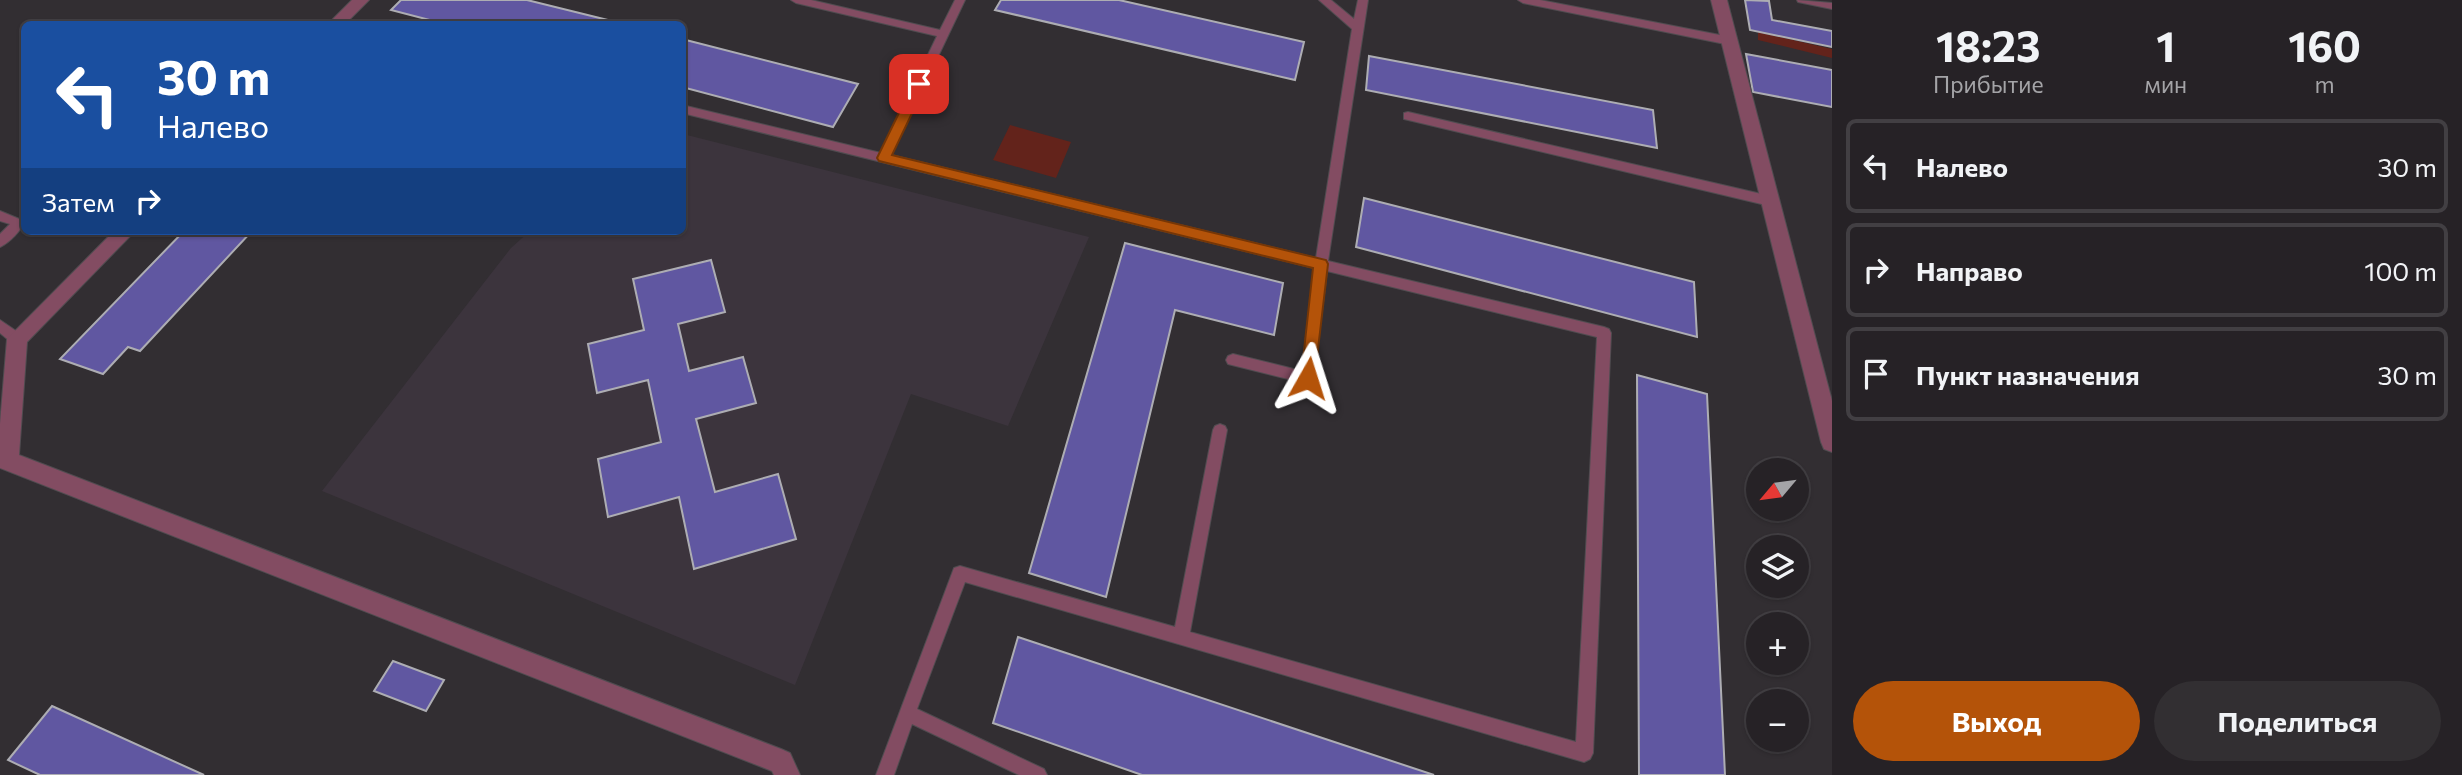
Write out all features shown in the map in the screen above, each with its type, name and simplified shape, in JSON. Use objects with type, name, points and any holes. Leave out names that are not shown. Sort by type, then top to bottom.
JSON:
[{"type":"street","points":[[339,21],[361,0]]},
{"type":"street","points":[[1719,0],[1832,442]]},
{"type":"street","points":[[121,235],[8,332],[4,460],[784,768]]},
{"type":"lane","points":[[796,0],[944,34]]},
{"type":"lane","points":[[884,158],[960,0]]},
{"type":"lane","points":[[1324,0],[1358,28]]},
{"type":"lane","points":[[1233,360],[1308,378],[1321,264],[1363,0]]},
{"type":"lane","points":[[1523,0],[1730,41]]},
{"type":"lane","points":[[1802,0],[1832,6]]},
{"type":"lane","points":[[686,110],[1604,332],[1584,753],[960,573],[885,775]]},
{"type":"lane","points":[[1408,116],[1770,201]]},
{"type":"lane","points":[[0,216],[19,222],[0,242]]},
{"type":"lane","points":[[1181,637],[1220,430]]},
{"type":"lane","points":[[907,713],[1038,775]]},
{"type":"shaded area","points":[[1758,32],[1832,49],[1832,58],[1758,40]]},
{"type":"shaded area","points":[[1010,125],[1071,142],[1056,178],[993,160]]},
{"type":"shaded area","points":[[686,135],[1089,237],[1008,426],[911,394],[795,685],[322,491],[511,248],[526,235],[686,235]]},
{"type":"building","points":[[401,0],[527,0],[612,21],[433,21],[391,10]]},
{"type":"building","points":[[1001,0],[1119,0],[1304,42],[1295,80],[995,10]]},
{"type":"building","points":[[1745,0],[1769,1],[1772,20],[1832,31],[1832,47],[1750,30]]},
{"type":"building","points":[[686,40],[858,84],[833,127],[686,88]]},
{"type":"building","points":[[1746,54],[1832,70],[1832,107],[1753,92]]},
{"type":"building","points":[[1369,56],[1653,110],[1657,148],[1366,90]]},
{"type":"building","points":[[1364,198],[1694,282],[1697,337],[1356,247]]},
{"type":"building","points":[[180,235],[248,235],[140,351],[128,347],[103,374],[60,359]]},
{"type":"building","points":[[1125,243],[1283,283],[1274,335],[1175,310],[1106,597],[1029,573]]},
{"type":"building","points":[[711,260],[725,312],[678,324],[689,371],[743,357],[756,403],[696,419],[715,492],[778,474],[796,539],[694,569],[679,497],[608,517],[598,459],[661,442],[648,380],[597,393],[588,344],[644,330],[633,279]]},
{"type":"building","points":[[1637,375],[1707,394],[1725,775],[1639,775]]},
{"type":"building","points":[[1018,637],[1434,775],[1142,775],[993,723]]},
{"type":"building","points":[[393,661],[444,680],[426,711],[374,691]]},
{"type":"building","points":[[52,706],[204,775],[40,775],[8,760]]},
{"type":"route","points":[[919,84],[884,158],[1321,264],[1308,378]]}]
